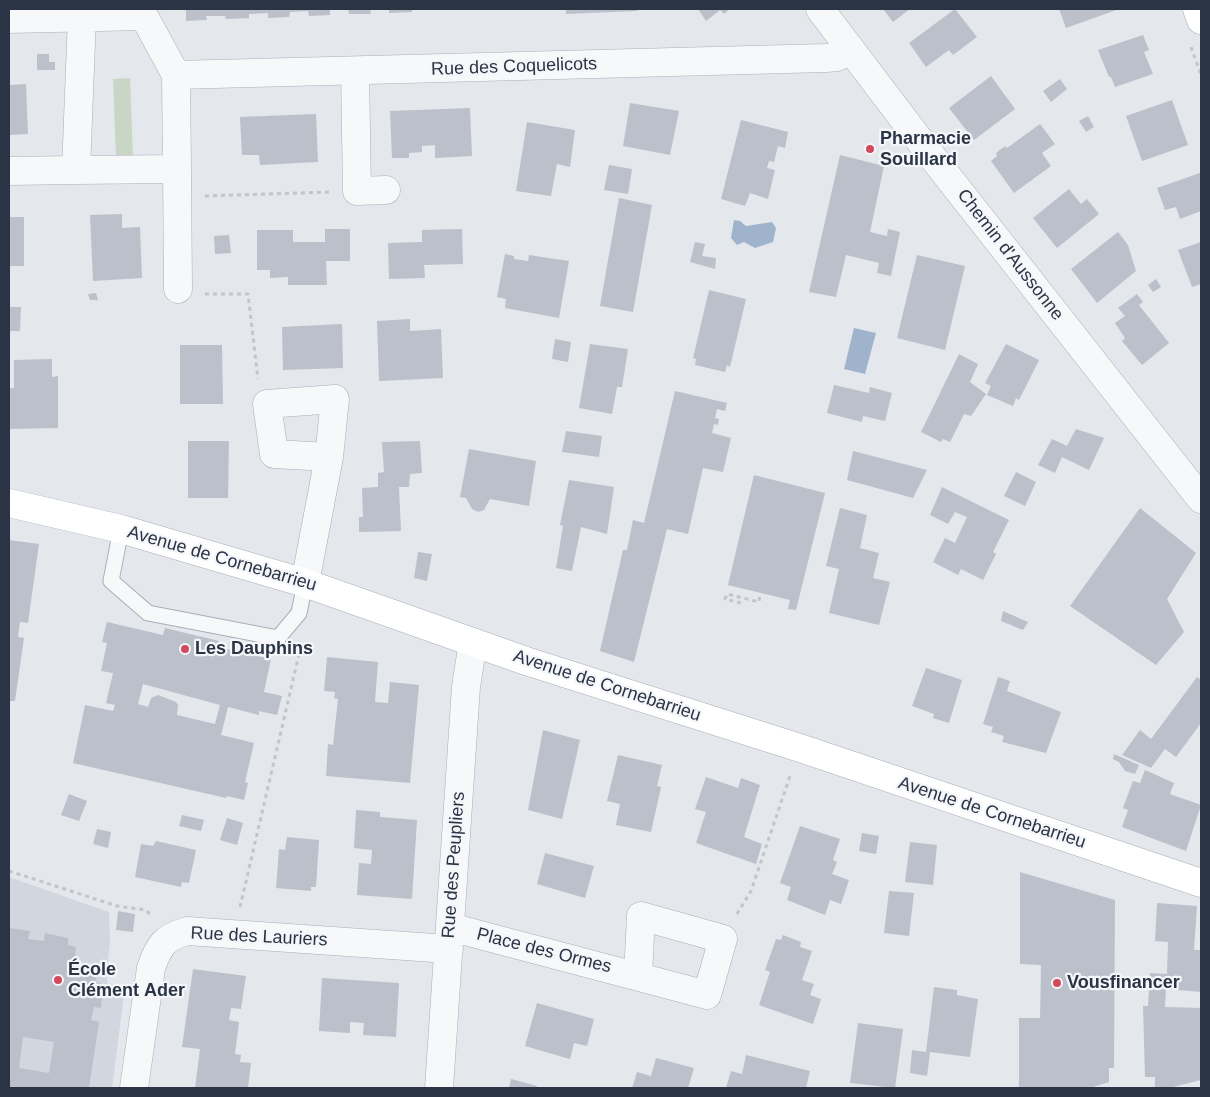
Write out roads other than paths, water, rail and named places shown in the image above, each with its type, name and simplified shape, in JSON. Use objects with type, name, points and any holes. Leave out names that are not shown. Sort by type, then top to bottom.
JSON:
[{"type":"street","name":"Chemin d'Aussonne","points":[[820,9],[1201,499]]},
{"type":"street","points":[[1197,9],[1201,20]]},
{"type":"street","points":[[9,19],[144,16],[176,75],[178,289]]},
{"type":"street","points":[[76,170],[82,17]]},
{"type":"street","name":"Rue des Coquelicots","points":[[176,75],[826,58],[837,56],[850,50]]},
{"type":"street","points":[[355,71],[357,191],[386,190]]},
{"type":"street","points":[[9,171],[177,169]]},
{"type":"street","points":[[305,583],[329,457],[335,399],[267,404],[274,454],[329,457]]},
{"type":"street","name":"Avenue de Cornebarrieu","points":[[9,503],[121,529],[305,583],[526,661],[800,748],[1201,883]]},
{"type":"street","name":"Rue des Peupliers","points":[[439,1088],[466,687],[474,642]]},
{"type":"street","name":"Place des Ormes","points":[[450,938],[638,976],[707,995],[723,939],[641,916],[638,976]]},
{"type":"street","name":"Rue des Lauriers","points":[[134,1088],[151,968],[157,951],[169,937],[187,931],[233,934],[450,938]]},
{"type":"lane","points":[[121,529],[111,581],[148,613],[278,638],[300,613],[305,583]]},
{"type":"water","points":[[734,220],[740,221],[746,226],[772,222],[776,228],[773,242],[755,248],[744,242],[737,245],[731,238]]},
{"type":"water","points":[[854,328],[876,333],[865,374],[844,369]]},
{"type":"place","name":"Pharmacie Souillard","points":[[870,149]]},
{"type":"place","name":"Les Dauphins","points":[[185,649]]},
{"type":"place","name":"École Clément Ader","points":[[58,980]]},
{"type":"place","name":"Vousfinancer","points":[[1057,983]]}]
